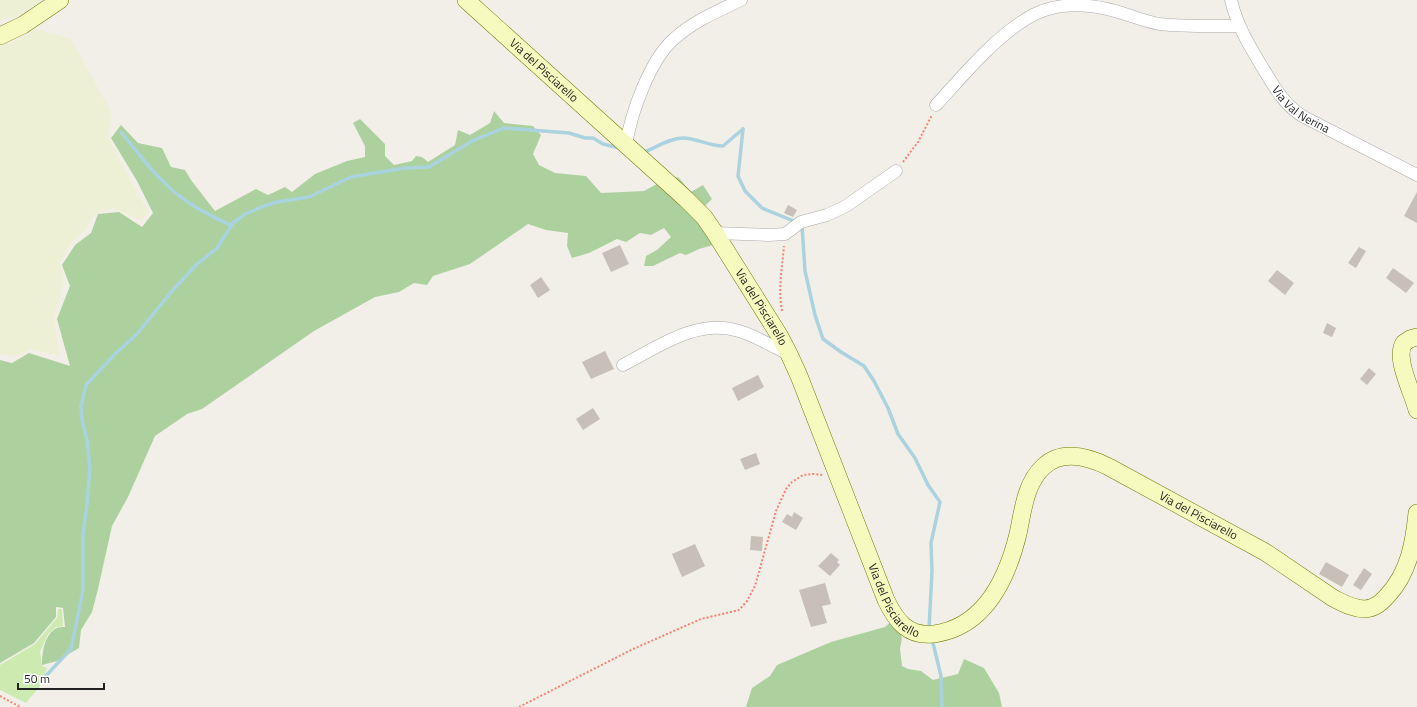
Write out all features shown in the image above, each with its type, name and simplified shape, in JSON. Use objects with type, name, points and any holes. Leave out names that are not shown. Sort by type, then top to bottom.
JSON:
[{"type":"street","points":[[0,36],[23,25],[60,0]]},
{"type":"street","name":"Via del Pisciarello","points":[[466,0],[704,217],[789,354],[876,574],[894,615],[906,628],[914,632],[933,634],[952,630],[967,623],[976,615],[993,596],[1002,581],[1012,556],[1024,504],[1039,471],[1047,464],[1063,457],[1086,457],[1109,467],[1253,545],[1277,559],[1333,598],[1344,604],[1357,608],[1365,609],[1376,607],[1391,592],[1399,580],[1411,553],[1417,513]]},
{"type":"street","points":[[626,145],[630,124],[637,103],[653,67],[664,50],[674,38],[690,27],[741,0]]},
{"type":"street","name":"Via Val Nerina","points":[[1231,0],[1239,26],[1248,44],[1279,94],[1291,108],[1304,117],[1417,175]]},
{"type":"street","points":[[936,105],[1008,31],[1027,18],[1047,9],[1067,5],[1085,4],[1112,10],[1159,24],[1239,26]]},
{"type":"street","points":[[715,233],[769,235],[785,234],[801,222],[827,215],[846,206],[896,171]]},
{"type":"street","points":[[623,365],[680,336],[699,329],[710,327],[726,328],[742,332],[789,354]]},
{"type":"street","points":[[1417,337],[1404,343],[1400,354],[1417,410]]},
{"type":"path","points":[[896,171],[918,142],[936,105]]},
{"type":"path","points":[[782,315],[780,303],[780,281],[785,234]]},
{"type":"path","points":[[519,707],[632,649],[701,619],[738,610],[747,601],[756,586],[776,511],[786,489],[792,482],[803,476],[813,474],[832,478],[841,483]]},
{"type":"path","points":[[0,696],[20,707]]},
{"type":"green space","points":[[0,0],[42,0],[20,15],[0,21]]},
{"type":"green space","points":[[36,29],[71,39],[112,113],[108,137],[148,212],[141,220],[113,208],[95,214],[85,230],[72,242],[60,262],[64,282],[54,317],[60,356],[30,349],[18,356],[0,354],[0,45],[18,40]]},
{"type":"green space","points":[[494,111],[504,123],[533,126],[541,135],[533,154],[539,165],[555,173],[586,176],[601,193],[644,191],[657,184],[678,177],[691,192],[703,185],[712,199],[704,207],[713,245],[686,255],[680,253],[653,266],[644,266],[646,256],[657,250],[671,237],[664,228],[651,235],[640,233],[626,242],[617,239],[589,253],[572,258],[567,246],[568,233],[546,230],[528,224],[470,264],[433,276],[427,285],[414,283],[399,292],[375,297],[314,331],[202,409],[187,414],[155,436],[128,497],[112,526],[92,612],[81,630],[79,648],[57,661],[42,665],[43,651],[48,636],[56,628],[65,627],[63,608],[56,607],[56,617],[34,643],[0,663],[0,360],[12,363],[29,353],[70,366],[57,319],[70,286],[62,265],[75,245],[91,233],[98,214],[119,212],[142,227],[153,213],[137,181],[111,138],[121,125],[138,143],[162,148],[171,167],[185,170],[215,211],[256,189],[268,195],[285,187],[292,192],[315,174],[347,161],[365,157],[365,146],[353,123],[360,119],[385,144],[385,156],[394,165],[412,161],[416,156],[422,157],[428,162],[455,145],[458,130],[470,135],[490,123]]},
{"type":"green space","points":[[58,609],[62,609],[63,626],[56,627],[48,634],[40,652],[42,666],[47,668],[40,686],[26,703],[0,690],[0,665],[35,644],[57,618]]},
{"type":"green space","points":[[895,618],[902,638],[900,649],[902,666],[908,669],[921,671],[933,680],[958,674],[964,659],[984,668],[999,693],[1002,707],[746,707],[752,688],[770,676],[777,665],[831,642],[885,627]]},
{"type":"building","points":[[1417,192],[1417,223],[1404,216]]},
{"type":"building","points":[[788,205],[797,210],[793,217],[784,213]]},
{"type":"building","points":[[620,245],[629,264],[611,272],[602,253]]},
{"type":"building","points":[[1359,247],[1366,251],[1356,268],[1348,263]]},
{"type":"building","points":[[1393,268],[1414,283],[1406,293],[1386,278]]},
{"type":"building","points":[[1277,270],[1294,283],[1285,295],[1268,281]]},
{"type":"building","points":[[541,277],[550,290],[538,298],[530,285]]},
{"type":"building","points":[[1327,323],[1336,328],[1332,337],[1323,333]]},
{"type":"building","points":[[605,351],[614,369],[591,379],[582,362]]},
{"type":"building","points":[[1369,368],[1376,374],[1367,385],[1360,379]]},
{"type":"building","points":[[758,375],[764,387],[738,401],[732,388]]},
{"type":"building","points":[[593,408],[600,419],[583,430],[576,419]]},
{"type":"building","points":[[756,453],[760,464],[745,470],[740,459]]},
{"type":"building","points":[[794,512],[803,518],[796,530],[782,522],[787,514],[792,517]]},
{"type":"building","points":[[751,536],[763,537],[762,551],[750,550]]},
{"type":"building","points":[[695,544],[705,566],[682,577],[672,554]]},
{"type":"building","points":[[831,553],[839,560],[837,562],[840,565],[830,576],[818,566]]},
{"type":"building","points":[[1326,562],[1349,575],[1342,587],[1319,574]]},
{"type":"building","points":[[1364,568],[1372,574],[1361,590],[1353,585]]},
{"type":"building","points":[[825,583],[831,604],[822,606],[827,623],[811,627],[799,590]]},
{"type":"waterway","points":[[41,681],[71,649],[83,590],[83,535],[90,468],[81,406],[86,385],[115,354],[137,334],[172,291],[196,265],[217,248],[233,223],[245,214],[264,206],[277,202],[309,197],[351,177],[405,168],[429,167],[472,141],[504,128],[569,133],[585,138],[593,138],[603,144],[619,148]]},
{"type":"waterway","points":[[743,129],[738,176],[745,191],[762,208],[796,222]]},
{"type":"waterway","points":[[642,153],[678,138],[688,138],[713,145],[723,146],[743,129]]},
{"type":"waterway","points":[[121,132],[153,171],[171,189],[196,207],[232,226]]},
{"type":"waterway","points":[[802,225],[805,271],[815,315],[823,339],[864,366],[874,381],[888,408],[898,434],[915,458],[928,485],[940,502],[931,543],[932,571],[929,629]]},
{"type":"waterway","points":[[932,639],[941,676],[942,707]]}]
